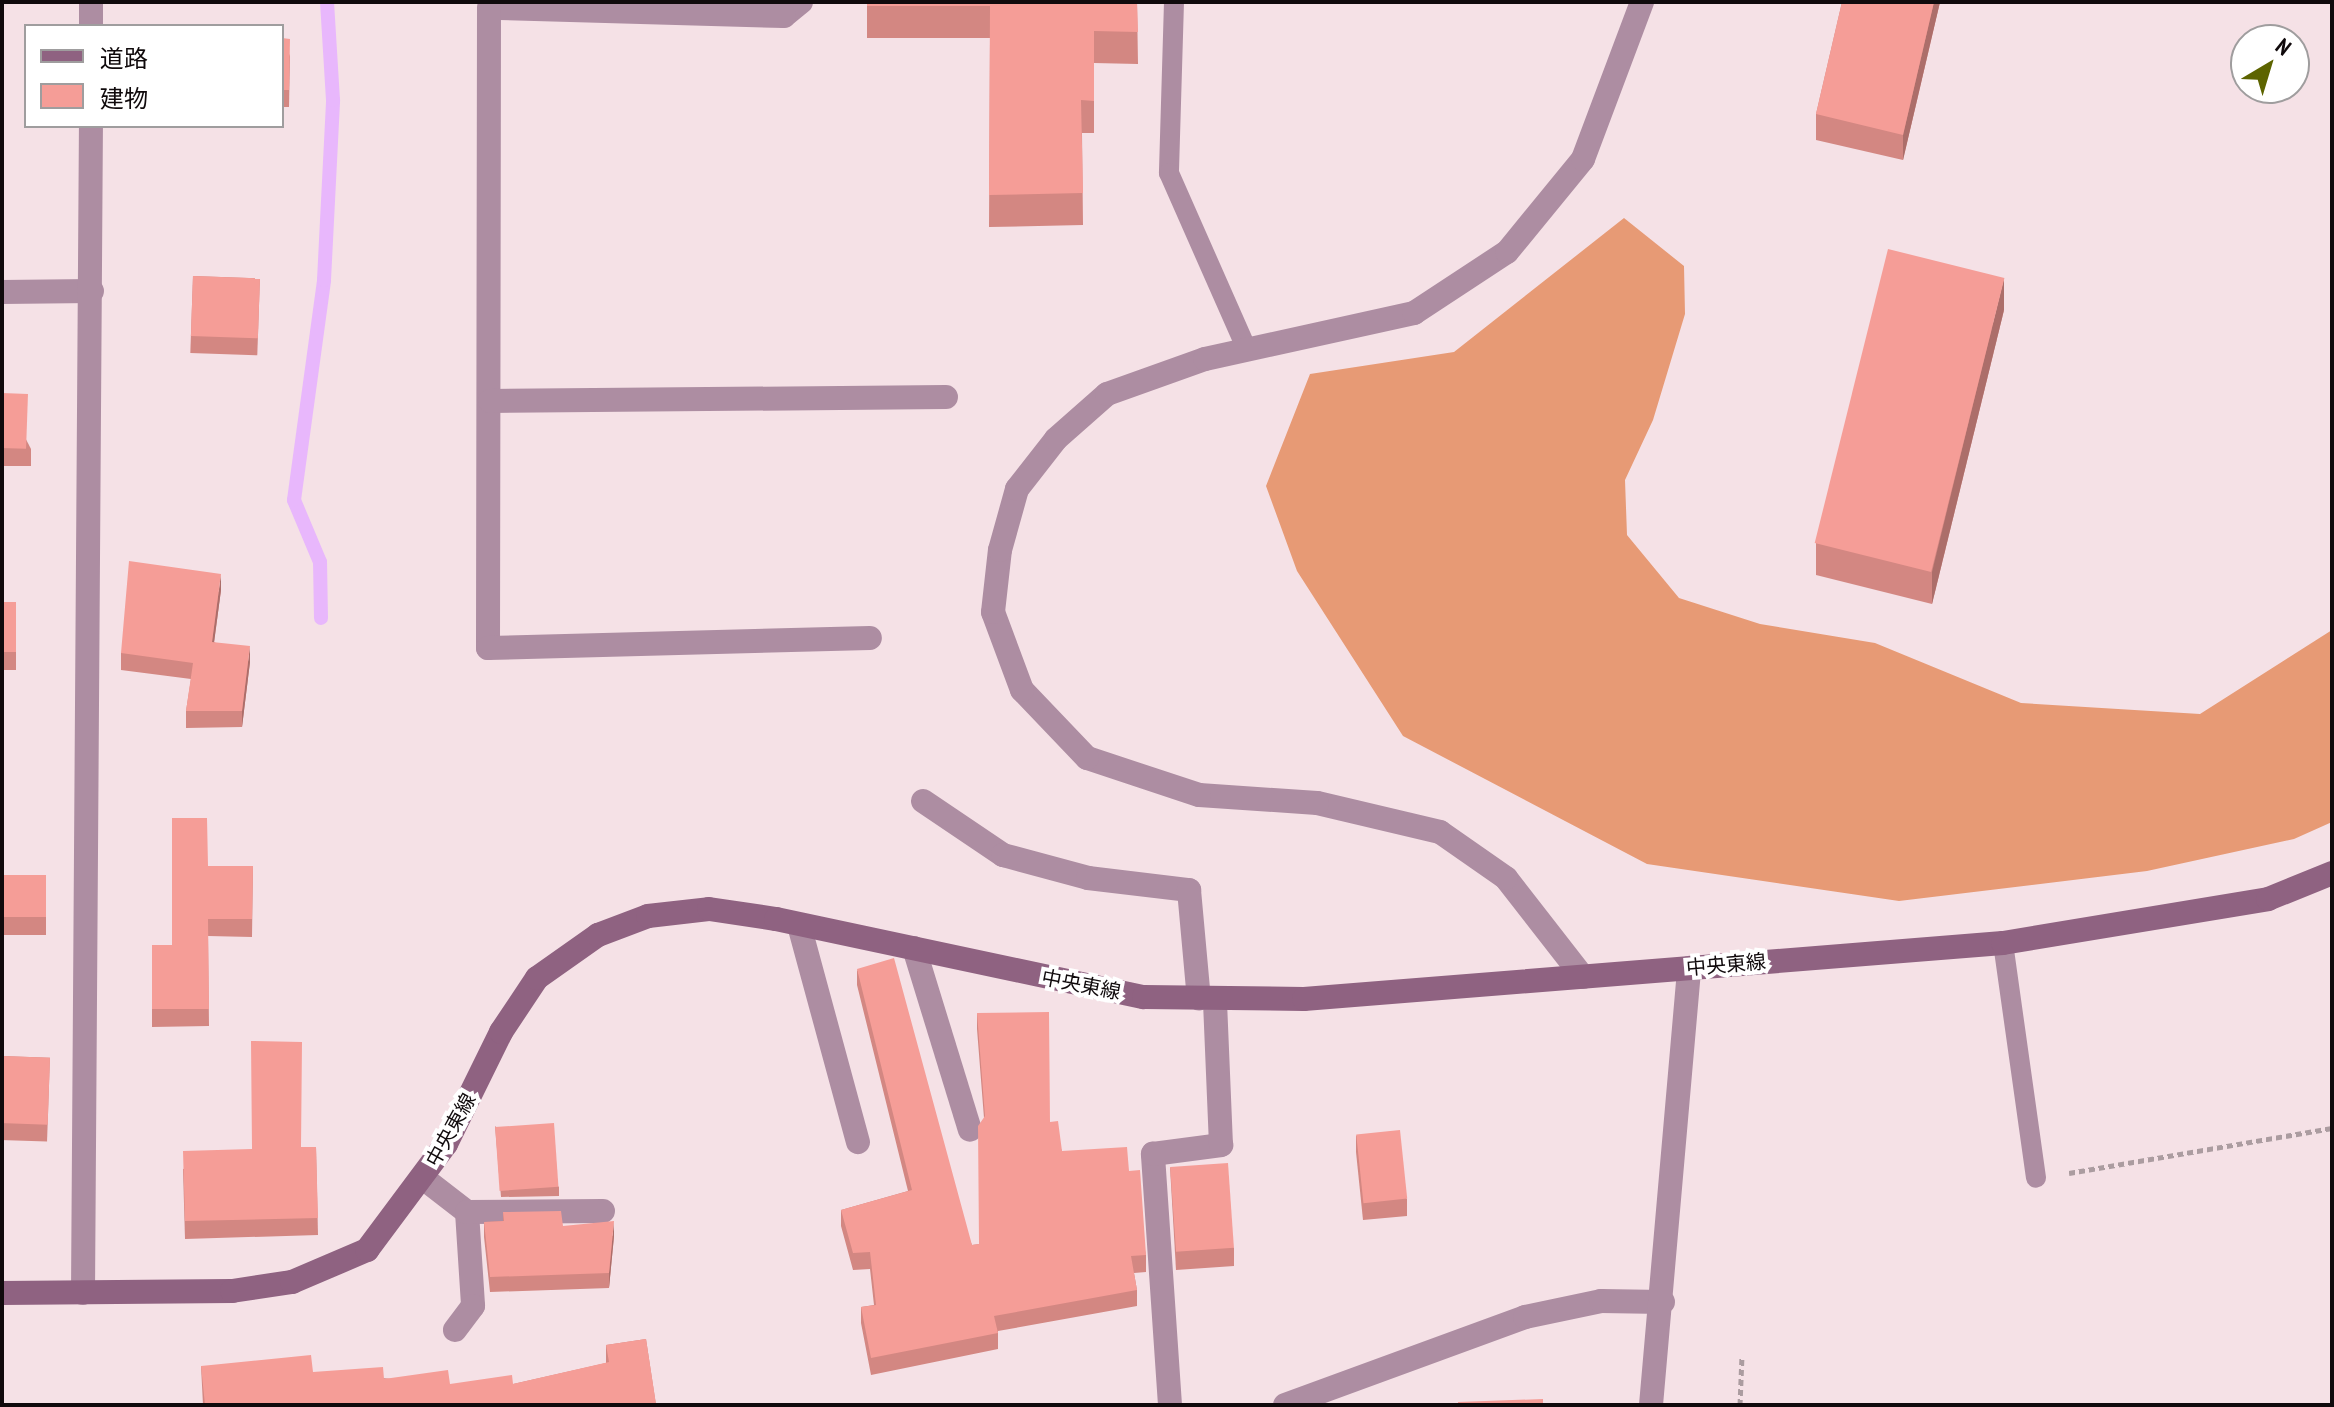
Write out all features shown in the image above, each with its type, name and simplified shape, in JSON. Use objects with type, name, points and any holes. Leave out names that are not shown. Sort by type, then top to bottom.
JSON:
[{"type":"main road","name":"中央東線","points":[[2,1293],[232,1291],[318,1273],[367,1250],[423,1178],[537,978],[598,935],[648,916],[709,909],[914,948],[1144,997],[1207,1000],[1583,977],[2003,943],[2268,899],[2332,873]]},
{"type":"street","points":[[91,2],[91,24]]},
{"type":"street","points":[[801,2],[784,16],[489,8],[488,648],[870,638]]},
{"type":"street","points":[[1583,977],[1506,878],[1440,832],[1317,803],[1199,795],[1140,781],[1087,758],[1022,690],[993,612],[1017,489],[1056,439],[1107,394],[1247,350],[1414,313],[1507,252],[1583,159],[1642,2]]},
{"type":"street","points":[[83,1293],[91,128]]},
{"type":"street","points":[[2,292],[92,291]]},
{"type":"street","points":[[490,401],[946,397]]},
{"type":"street","points":[[923,801],[1003,855],[1088,878],[1189,890],[1207,1000],[1221,1145],[1153,1154],[1170,1405]]},
{"type":"street","points":[[799,925],[858,1142]]},
{"type":"street","points":[[914,948],[970,1130]]},
{"type":"street","points":[[1651,1405],[1663,1302],[1689,968]]},
{"type":"street","points":[[423,1178],[467,1212],[603,1211]]},
{"type":"street","points":[[455,1330],[473,1306],[467,1212]]},
{"type":"street","points":[[1285,1405],[1525,1317],[1601,1301],[1663,1302]]},
{"type":"lane","points":[[1174,2],[1169,173],[1247,350]]},
{"type":"lane","points":[[2003,943],[2036,1178]]},
{"type":"path","points":[[2078,1171],[2332,1128]]},
{"type":"path","points":[[1740,1405],[1742,1356]]},
{"type":"shaded area","points":[[1624,218],[1684,266],[1685,314],[1653,420],[1625,480],[1627,535],[1679,598],[1760,624],[1875,643],[2021,703],[2200,714],[2332,630],[2332,822],[2294,839],[2147,871],[1899,901],[1647,864],[1403,736],[1297,571],[1266,486],[1310,374],[1454,352]]},
{"type":"building","points":[[867,2],[1137,2],[1138,32],[1094,31],[1094,101],[1081,100],[1083,193],[989,195],[990,6],[867,6]]},
{"type":"building","points":[[1842,2],[1934,2],[1903,135],[1816,114]]},
{"type":"building","points":[[284,38],[290,39],[289,90],[284,90]]},
{"type":"building","points":[[1888,249],[2004,278],[1931,572],[1815,543]]},
{"type":"building","points":[[193,276],[260,278],[258,338],[191,336]]},
{"type":"building","points":[[2,393],[28,394],[26,449],[2,448]]},
{"type":"building","points":[[129,561],[221,574],[212,642],[250,646],[242,711],[186,711],[193,663],[121,653]]},
{"type":"building","points":[[2,602],[16,602],[16,652],[2,652]]},
{"type":"building","points":[[172,818],[207,818],[208,866],[253,866],[252,919],[208,919],[209,1009],[152,1009],[152,945],[172,945]]},
{"type":"building","points":[[2,875],[46,875],[46,917],[2,917]]},
{"type":"building","points":[[894,958],[972,1245],[979,1244],[978,1126],[985,1116],[977,1013],[1049,1012],[1050,1122],[1058,1121],[1062,1151],[1127,1147],[1129,1171],[1140,1170],[1146,1255],[1131,1256],[1137,1290],[994,1316],[998,1333],[871,1358],[861,1307],[876,1305],[870,1252],[853,1253],[841,1210],[912,1190],[857,969]]},
{"type":"building","points":[[251,1041],[302,1042],[301,1147],[316,1147],[318,1218],[185,1221],[183,1151],[252,1149]]},
{"type":"building","points":[[2,1056],[50,1058],[48,1125],[2,1123]]},
{"type":"building","points":[[554,1123],[558,1187],[500,1191],[495,1127]]},
{"type":"building","points":[[1400,1130],[1407,1199],[1363,1203],[1356,1135]]},
{"type":"building","points":[[1228,1163],[1234,1248],[1176,1252],[1170,1167]]},
{"type":"building","points":[[561,1211],[563,1226],[614,1221],[609,1273],[490,1277],[484,1222],[504,1221],[503,1212]]},
{"type":"building","points":[[646,1339],[656,1404],[205,1405],[201,1366],[311,1355],[313,1372],[383,1367],[384,1379],[448,1370],[450,1384],[512,1375],[513,1384],[609,1362],[606,1345]]},
{"type":"building","points":[[1543,1399],[1543,1405],[1458,1405],[1458,1402]]},
{"type":"waterway","points":[[321,618],[320,562],[294,500],[324,280],[333,100],[327,2]]}]
